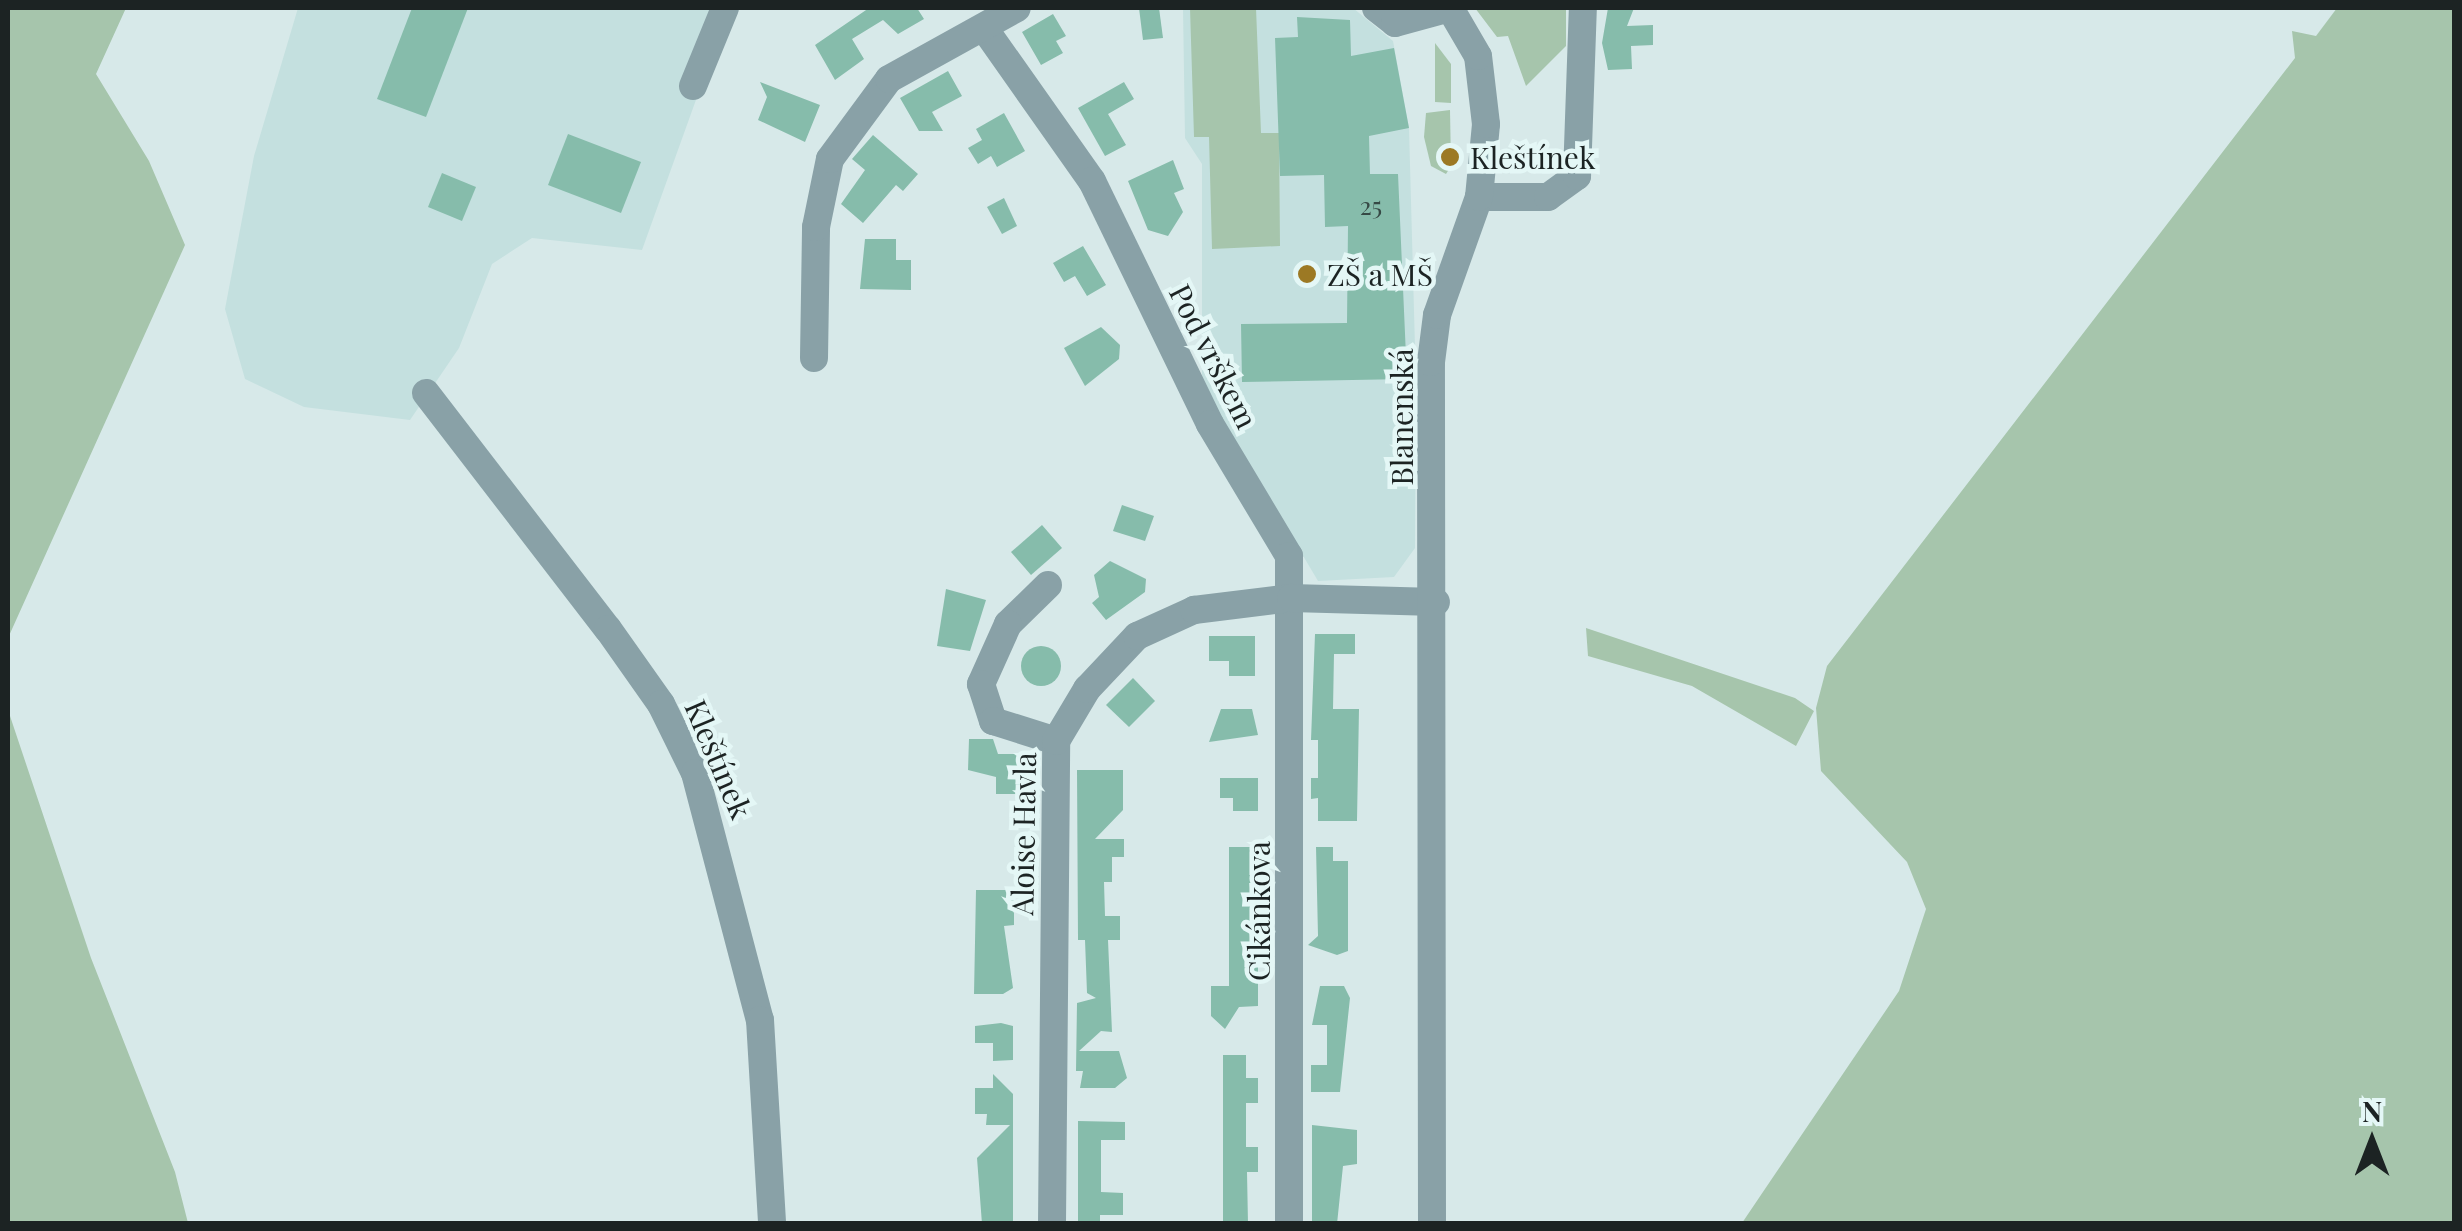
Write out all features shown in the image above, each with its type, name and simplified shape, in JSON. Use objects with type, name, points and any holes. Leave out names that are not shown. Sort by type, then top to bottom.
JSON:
[{"type":"street","points":[[694,86],[725,8]]},
{"type":"street","points":[[814,358],[825,306],[819,204],[830,158],[850,125],[889,79],[1017,8]]},
{"type":"street","points":[[1376,8],[1394,22],[1450,8]]},
{"type":"street","name":"Blanenská","points":[[1432,1224],[1436,602],[1433,335],[1480,197],[1483,76],[1450,8]]},
{"type":"street","points":[[1480,197],[1548,197],[1577,176],[1583,8]]},
{"type":"street","name":"Pod vrškem","points":[[984,28],[1092,181],[1210,424],[1289,556],[1292,598]]},
{"type":"street","name":"Kleštínek","points":[[426,393],[662,704],[695,773],[760,1020],[772,1224]]},
{"type":"street","points":[[1048,584],[1008,624],[981,684],[994,721],[1056,741]]},
{"type":"street","points":[[1292,598],[1436,602]]},
{"type":"street","name":"Aloise Havla","points":[[1052,1224],[1056,741],[1086,689],[1136,636],[1194,610],[1292,598]]},
{"type":"street","name":"Cikánkova","points":[[1289,1224],[1292,598]]},
{"type":"shaded area","points":[[298,8],[729,8],[642,250],[532,238],[492,264],[459,348],[410,420],[304,407],[245,379],[225,309],[254,156]]},
{"type":"shaded area","name":"ZŠ a MŠ","points":[[1183,8],[1353,8],[1393,41],[1409,128],[1416,384],[1415,548],[1394,577],[1318,581],[1202,385],[1202,164],[1185,138]]},
{"type":"green space","points":[[8,8],[126,8],[96,74],[149,161],[185,245],[8,638]]},
{"type":"green space","points":[[1190,8],[1256,8],[1261,133],[1279,133],[1280,246],[1212,249],[1209,137],[1194,137]]},
{"type":"green space","points":[[1475,8],[1566,8],[1566,46],[1526,86],[1508,36],[1497,37]]},
{"type":"green space","points":[[2337,8],[2454,8],[2454,1223],[1742,1223],[1899,991],[1926,909],[1907,862],[1821,771],[1816,708],[1827,666],[2295,58],[2292,31],[2316,36]]},
{"type":"green space","points":[[1435,43],[1451,64],[1451,103],[1435,102]]},
{"type":"green space","points":[[1450,110],[1451,166],[1446,174],[1431,166],[1424,137],[1426,113]]},
{"type":"green space","points":[[1586,628],[1795,698],[1814,711],[1796,746],[1692,686],[1588,656]]},
{"type":"green space","points":[[8,710],[91,958],[175,1172],[188,1223],[8,1223]]},
{"type":"building","points":[[412,8],[468,8],[426,117],[377,99]]},
{"type":"building","points":[[869,8],[917,8],[924,19],[898,34],[883,20],[852,39],[864,59],[835,80],[815,45]]},
{"type":"building","points":[[1139,8],[1159,8],[1163,38],[1143,40]]},
{"type":"building","points":[[1608,8],[1634,8],[1627,26],[1653,25],[1653,45],[1631,46],[1632,69],[1608,70],[1602,43]]},
{"type":"building","points":[[1053,14],[1066,36],[1056,41],[1063,53],[1041,65],[1022,32]]},
{"type":"building","points":[[1297,17],[1350,20],[1351,56],[1394,48],[1409,128],[1369,136],[1370,174],[1398,174],[1407,379],[1242,382],[1241,324],[1347,323],[1348,226],[1325,227],[1324,175],[1280,176],[1275,38],[1298,37]]},
{"type":"building","points":[[948,71],[962,96],[932,112],[943,131],[919,131],[900,98]]},
{"type":"building","points":[[760,82],[820,105],[805,142],[758,120],[767,97]]},
{"type":"building","points":[[1124,82],[1134,99],[1108,114],[1126,145],[1105,156],[1078,108]]},
{"type":"building","points":[[1004,113],[1025,151],[997,167],[991,156],[978,164],[968,148],[982,140],[976,129]]},
{"type":"building","points":[[568,134],[641,162],[621,213],[548,185]]},
{"type":"building","points":[[873,135],[918,174],[903,191],[896,185],[863,223],[841,204],[865,170],[852,159]]},
{"type":"building","points":[[1173,160],[1184,189],[1174,193],[1183,212],[1168,236],[1148,230],[1128,181]]},
{"type":"building","points":[[442,173],[476,187],[462,221],[428,207]]},
{"type":"building","points":[[1004,198],[1017,226],[1002,234],[987,207]]},
{"type":"building","points":[[865,239],[896,239],[896,260],[911,260],[911,290],[860,289]]},
{"type":"building","points":[[1083,246],[1106,285],[1087,296],[1075,276],[1064,282],[1053,263]]},
{"type":"building","points":[[1101,327],[1120,345],[1119,359],[1085,386],[1064,348]]},
{"type":"building","points":[[1122,505],[1154,516],[1145,541],[1113,531]]},
{"type":"building","points":[[1042,525],[1062,548],[1031,575],[1011,552]]},
{"type":"building","points":[[1110,561],[1146,579],[1145,592],[1106,620],[1092,603],[1099,597],[1094,575]]},
{"type":"building","points":[[946,589],[986,600],[970,651],[937,646]]},
{"type":"building","points":[[1315,634],[1355,634],[1355,654],[1334,654],[1333,709],[1359,709],[1357,821],[1318,821],[1318,798],[1311,799],[1311,778],[1318,778],[1318,740],[1311,740]]},
{"type":"building","points":[[1209,636],[1255,636],[1255,676],[1229,676],[1229,661],[1209,661]]},
{"type":"building","points":[[1041,646],[1055,652],[1061,666],[1055,680],[1041,686],[1027,680],[1021,666],[1027,652]]},
{"type":"building","points":[[1133,678],[1155,701],[1129,727],[1106,705]]},
{"type":"building","points":[[1221,709],[1252,709],[1258,735],[1209,742]]},
{"type":"building","points":[[969,739],[993,739],[998,754],[1022,754],[1021,794],[996,794],[996,777],[968,770]]},
{"type":"building","points":[[1077,770],[1123,770],[1123,810],[1095,839],[1124,839],[1124,857],[1112,857],[1112,882],[1104,882],[1105,916],[1120,916],[1120,940],[1108,940],[1112,1032],[1101,1031],[1079,1051],[1119,1051],[1127,1078],[1115,1088],[1080,1088],[1083,1071],[1076,1071],[1077,1003],[1096,998],[1087,993],[1085,940],[1078,940]]},
{"type":"building","points":[[1220,778],[1258,778],[1258,811],[1233,811],[1233,798],[1220,798]]},
{"type":"building","points":[[1229,847],[1258,847],[1258,1006],[1239,1007],[1225,1029],[1211,1016],[1211,986],[1229,986]]},
{"type":"building","points":[[1316,847],[1333,847],[1333,861],[1348,861],[1348,951],[1337,955],[1308,945],[1318,936]]},
{"type":"building","points":[[976,890],[1014,890],[1014,925],[1004,926],[1013,988],[1003,994],[974,994]]},
{"type":"building","points":[[1320,986],[1344,986],[1350,998],[1340,1092],[1311,1092],[1311,1065],[1327,1065],[1327,1025],[1312,1025]]},
{"type":"building","points":[[975,1026],[1013,1026],[1013,1060],[993,1061],[993,1043],[975,1043]]},
{"type":"building","points":[[1223,1055],[1246,1055],[1246,1078],[1258,1078],[1258,1103],[1246,1103],[1246,1147],[1258,1147],[1258,1172],[1247,1172],[1248,1224],[1223,1224]]},
{"type":"building","points":[[993,1074],[1013,1094],[1013,1224],[982,1224],[977,1158],[1010,1125],[986,1125],[987,1114],[975,1114],[975,1088],[993,1088]]},
{"type":"building","points":[[1078,1121],[1125,1122],[1125,1140],[1101,1140],[1101,1192],[1123,1193],[1123,1215],[1100,1215],[1100,1224],[1078,1224]]},
{"type":"building","points":[[1312,1125],[1357,1130],[1357,1164],[1343,1166],[1337,1224],[1312,1224]]},
{"type":"place","name":"Kleštínek","points":[[1450,157]]},
{"type":"place","name":"ZŠ a MŠ","points":[[1307,274]]}]
